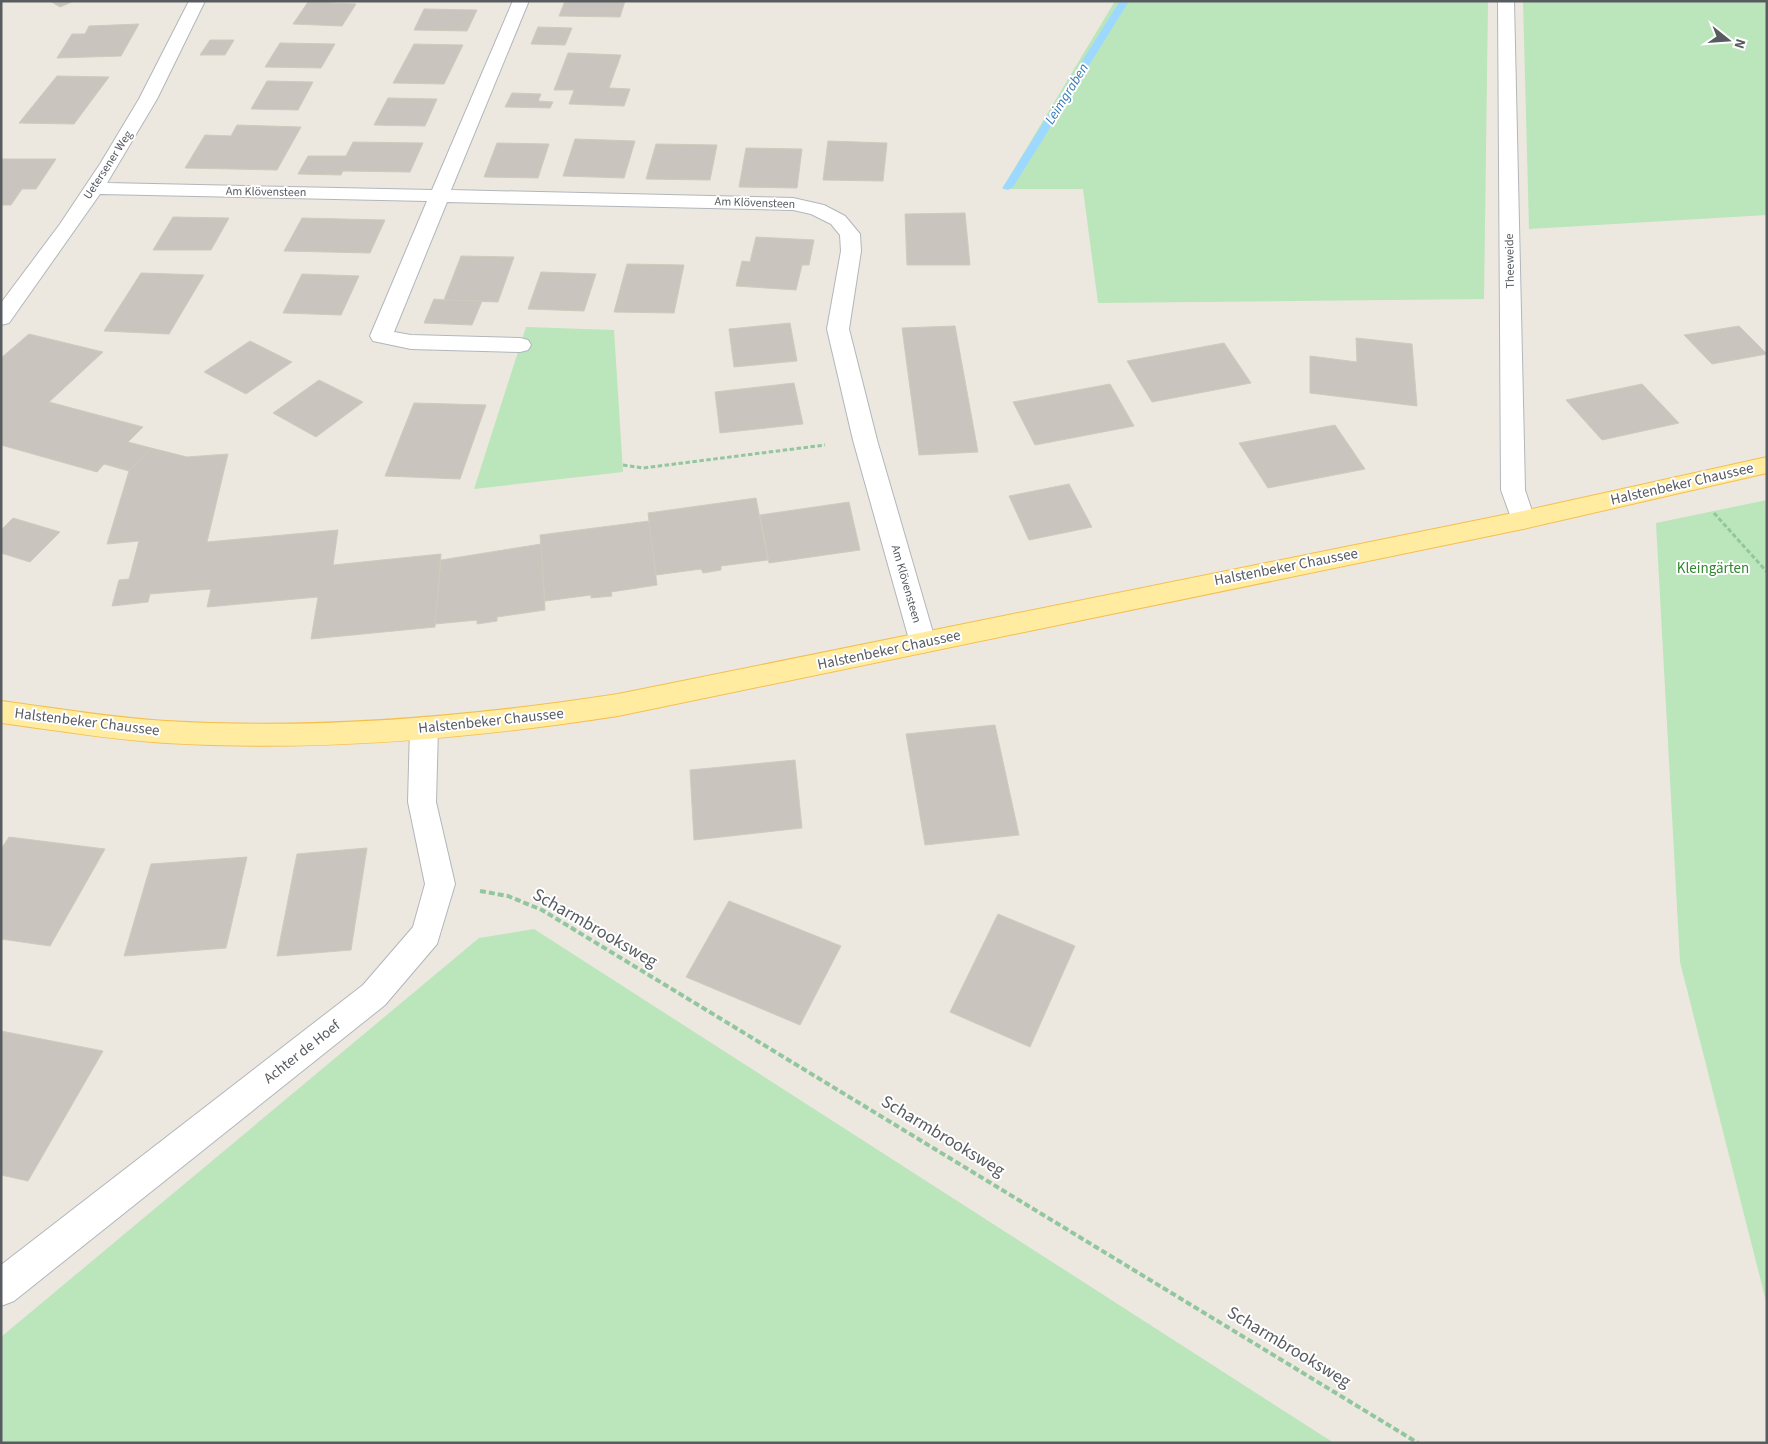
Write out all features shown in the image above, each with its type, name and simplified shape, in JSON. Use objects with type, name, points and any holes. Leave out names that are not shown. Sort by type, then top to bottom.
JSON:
[{"type":"main road","name":"Halstenbeker Chaussee","points":[[1,712],[165,732],[318,735],[519,720],[618,705],[923,643],[1232,578],[1523,520],[1767,465]]},
{"type":"street","name":"Uetersener Weg","points":[[1,318],[32,278],[142,111],[197,1]]},
{"type":"street","name":"Theeweide","points":[[1506,1],[1513,490],[1523,520]]},
{"type":"street","points":[[520,2],[381,336],[411,342],[520,345]]},
{"type":"street","name":"Am Klövensteen","points":[[93,188],[794,204],[817,209],[838,220],[850,234],[851,251],[838,329],[865,440],[923,643]]},
{"type":"street","name":"Achter de Hoef","points":[[1,1288],[374,995],[426,934],[440,884],[422,802],[424,728]]},
{"type":"path","points":[[623,465],[642,468],[865,440]]},
{"type":"path","points":[[1690,483],[1767,572]]},
{"type":"path","name":"Scharmbrooksweg","points":[[440,884],[508,896],[542,910],[1418,1443]]},
{"type":"green space","points":[[1115,1],[1488,1],[1484,299],[1098,303],[1083,189],[1002,189]]},
{"type":"green space","points":[[1523,1],[1767,1],[1767,215],[1529,229]]},
{"type":"green space","points":[[526,327],[614,330],[623,472],[474,489]]},
{"type":"green space","name":"Kleingärten","points":[[1767,500],[1767,1305],[1680,962],[1656,523]]},
{"type":"green space","points":[[534,929],[1334,1443],[1,1443],[1,1337],[479,938]]},
{"type":"building","points":[[50,1],[74,1],[60,7]]},
{"type":"building","points":[[565,1],[625,1],[620,17],[559,16]]},
{"type":"building","points":[[308,2],[356,4],[342,26],[293,24]]},
{"type":"building","points":[[424,9],[477,10],[467,31],[414,30]]},
{"type":"building","points":[[139,24],[121,56],[57,58],[72,34],[85,34],[89,26]]},
{"type":"building","points":[[538,27],[572,28],[565,45],[531,44]]},
{"type":"building","points":[[210,40],[234,40],[225,55],[200,55]]},
{"type":"building","points":[[280,43],[335,44],[321,68],[265,67]]},
{"type":"building","points":[[414,44],[463,45],[444,84],[393,83]]},
{"type":"building","points":[[568,53],[621,55],[609,88],[630,89],[624,106],[569,104],[574,90],[554,90]]},
{"type":"building","points":[[57,76],[109,77],[74,124],[19,123]]},
{"type":"building","points":[[267,81],[313,82],[298,110],[251,109]]},
{"type":"building","points":[[512,93],[541,94],[538,101],[553,102],[550,108],[505,107]]},
{"type":"building","points":[[388,98],[437,99],[425,126],[374,125]]},
{"type":"building","points":[[237,125],[301,127],[277,170],[185,168],[205,135],[231,136]]},
{"type":"building","points":[[575,139],[635,141],[624,178],[563,176]]},
{"type":"building","points":[[828,141],[887,143],[883,181],[823,180]]},
{"type":"building","points":[[353,142],[423,143],[410,172],[343,171],[341,175],[298,174],[308,156],[346,156]]},
{"type":"building","points":[[497,143],[549,144],[538,178],[484,177]]},
{"type":"building","points":[[656,144],[717,145],[710,180],[646,179]]},
{"type":"building","points":[[746,148],[802,149],[797,188],[739,187]]},
{"type":"building","points":[[1,159],[56,159],[36,189],[22,189],[11,205],[1,205]]},
{"type":"building","points":[[965,213],[970,265],[907,265],[905,214]]},
{"type":"building","points":[[173,217],[229,218],[211,250],[153,250]]},
{"type":"building","points":[[302,218],[385,220],[370,253],[284,251]]},
{"type":"building","points":[[756,237],[814,240],[809,265],[802,265],[796,290],[736,286],[742,261],[750,262]]},
{"type":"building","points":[[461,256],[514,257],[498,302],[444,300]]},
{"type":"building","points":[[627,264],[684,265],[674,313],[614,312]]},
{"type":"building","points":[[541,272],[596,274],[584,311],[528,309]]},
{"type":"building","points":[[141,273],[204,275],[169,334],[104,331]]},
{"type":"building","points":[[302,274],[359,276],[341,315],[283,313]]},
{"type":"building","points":[[434,299],[482,301],[472,325],[424,323]]},
{"type":"building","points":[[790,323],[797,361],[734,367],[729,329]]},
{"type":"building","points":[[955,326],[978,452],[919,455],[902,328]]},
{"type":"building","points":[[1739,326],[1767,354],[1712,364],[1684,335]]},
{"type":"building","points":[[29,334],[103,352],[49,402],[143,427],[128,442],[151,448],[129,471],[104,464],[97,472],[1,445],[1,358]]},
{"type":"building","points":[[1356,338],[1412,344],[1417,406],[1310,393],[1310,356],[1357,362]]},
{"type":"building","points":[[250,341],[292,362],[246,394],[204,372]]},
{"type":"building","points":[[1224,343],[1251,383],[1152,402],[1127,361]]},
{"type":"building","points":[[319,380],[363,402],[316,437],[273,413]]},
{"type":"building","points":[[794,383],[803,424],[720,433],[715,392]]},
{"type":"building","points":[[1110,384],[1134,426],[1035,445],[1013,402]]},
{"type":"building","points":[[1642,384],[1679,423],[1602,440],[1566,400]]},
{"type":"building","points":[[414,403],[486,405],[460,479],[385,476]]},
{"type":"building","points":[[1335,425],[1365,469],[1268,488],[1239,443]]},
{"type":"building","points":[[151,448],[187,457],[228,454],[207,542],[338,530],[333,565],[441,554],[435,627],[311,639],[318,597],[207,607],[211,589],[150,594],[148,602],[112,606],[119,580],[129,579],[139,541],[107,544],[129,471]]},
{"type":"building","points":[[1069,484],[1092,527],[1029,540],[1009,496]]},
{"type":"building","points":[[756,498],[768,560],[721,566],[721,570],[703,573],[701,569],[656,575],[648,513]]},
{"type":"building","points":[[849,502],[860,550],[769,563],[760,515]]},
{"type":"building","points":[[13,518],[60,532],[30,562],[1,553],[1,530]]},
{"type":"building","points":[[649,521],[657,585],[611,592],[612,596],[591,598],[591,595],[545,601],[540,535]]},
{"type":"building","points":[[541,544],[545,610],[497,617],[497,621],[477,624],[477,620],[435,624],[441,560]]},
{"type":"building","points":[[995,725],[1019,835],[925,845],[906,734]]},
{"type":"building","points":[[795,760],[802,828],[694,840],[690,770]]},
{"type":"building","points":[[9,837],[105,849],[50,946],[1,939],[1,849]]},
{"type":"building","points":[[367,848],[351,950],[277,956],[297,854]]},
{"type":"building","points":[[247,857],[226,948],[124,956],[151,864]]},
{"type":"building","points":[[729,901],[841,946],[800,1025],[686,977]]},
{"type":"building","points":[[998,914],[1075,946],[1030,1047],[950,1012]]},
{"type":"building","points":[[1,1031],[103,1051],[28,1181],[1,1175]]},
{"type":"waterway","name":"Leimgraben","points":[[1008,187],[1125,1]]}]
